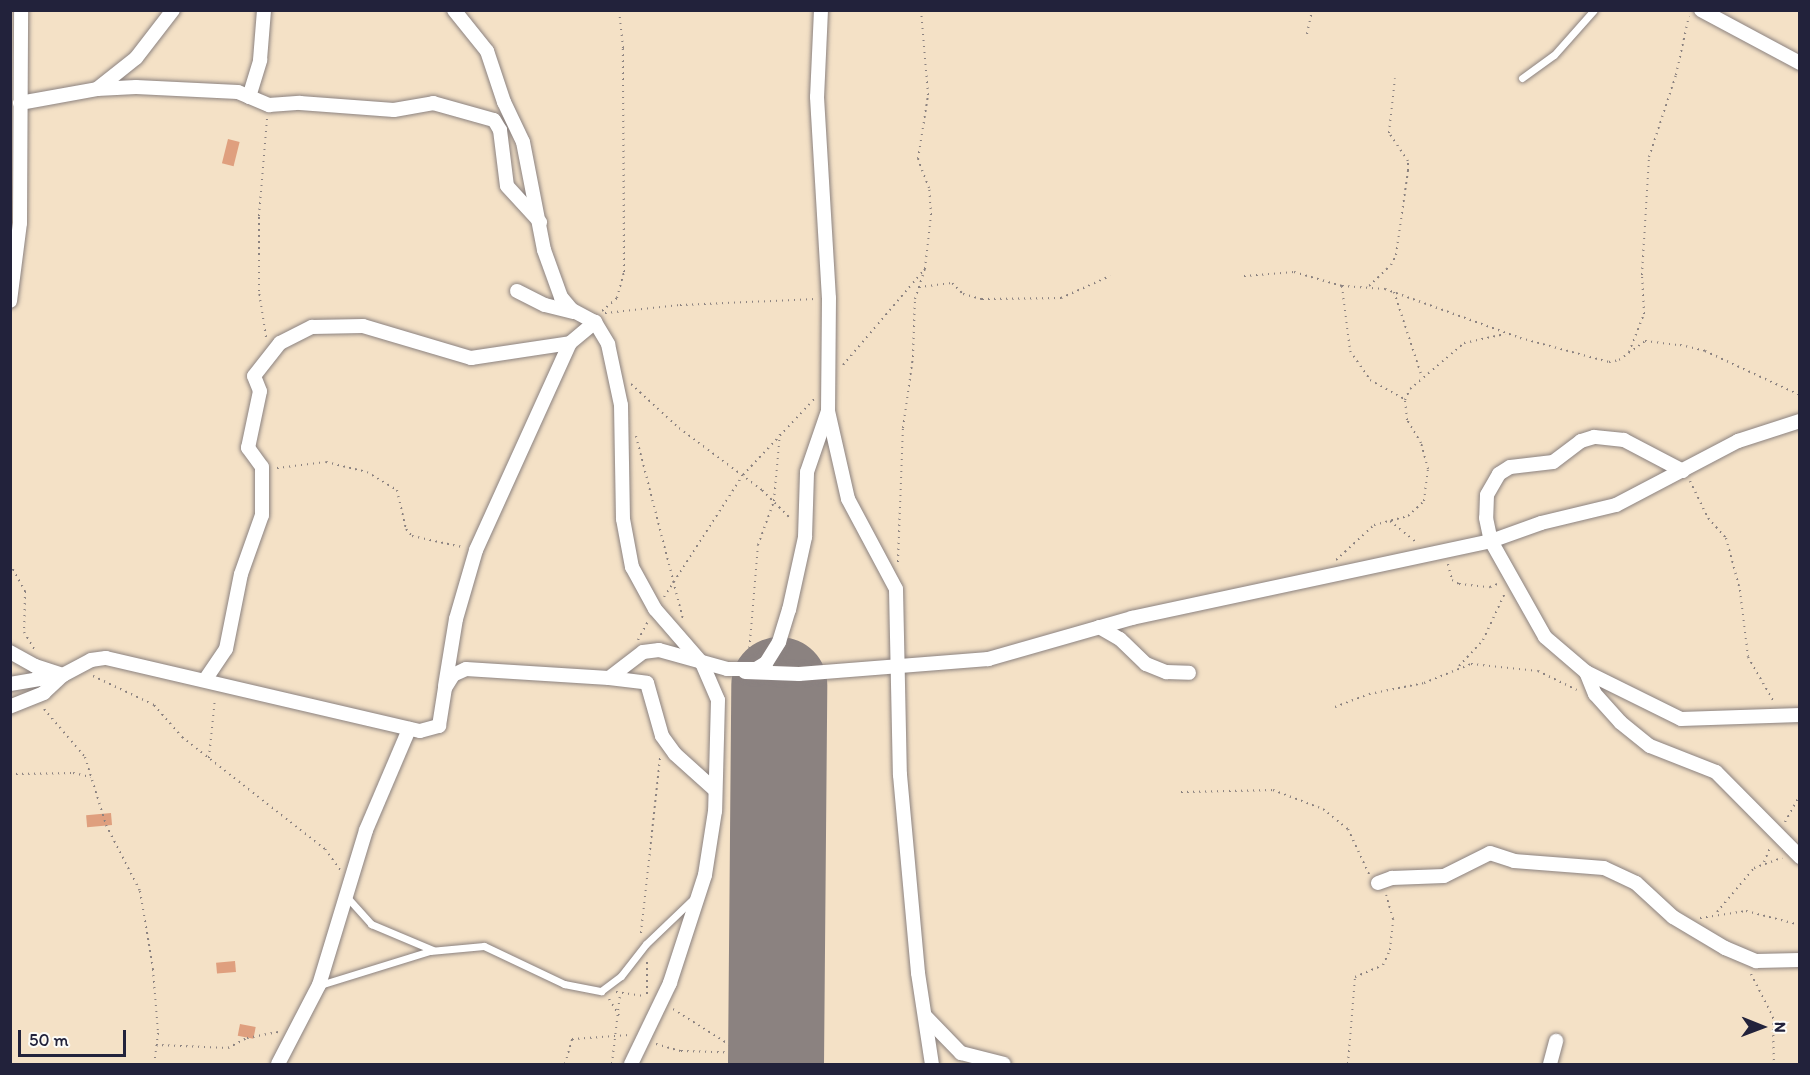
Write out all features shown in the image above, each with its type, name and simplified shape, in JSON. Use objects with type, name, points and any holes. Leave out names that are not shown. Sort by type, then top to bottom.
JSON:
[{"type":"street","points":[[10,301],[20,223],[21,10]]},
{"type":"street","points":[[97,89],[136,58],[173,10]]},
{"type":"street","points":[[249,97],[260,60],[264,10]]},
{"type":"street","points":[[454,10],[487,51],[504,102],[523,142],[556,285],[561,297],[577,314]]},
{"type":"street","points":[[822,10],[818,153],[830,298],[828,411],[849,499],[896,589],[900,775],[918,973],[932,1065]]},
{"type":"street","points":[[1701,10],[1800,63]]},
{"type":"street","points":[[20,103],[97,89],[188,88],[249,97],[269,105],[300,103],[394,110],[432,103],[487,116],[500,129],[507,186],[540,222]]},
{"type":"street","points":[[517,291],[545,305],[595,322],[612,360],[621,405],[625,544],[632,567],[655,609],[702,663],[718,700],[714,834],[699,894],[662,1003],[631,1065]]},
{"type":"street","points":[[10,707],[34,698],[63,675],[91,660],[106,658],[409,729],[430,730],[438,726],[444,712],[445,688],[456,619],[476,550],[570,343],[595,322]]},
{"type":"street","points":[[210,682],[226,649],[241,574],[256,538],[262,515],[262,467],[248,444],[261,391],[254,376],[268,354],[302,330],[331,327],[383,329],[471,358],[570,343]]},
{"type":"street","points":[[747,672],[766,663],[778,642],[798,578],[805,537],[807,472],[828,411]]},
{"type":"street","points":[[609,678],[643,652],[659,650],[702,663],[747,672],[799,674],[897,663],[988,658],[1099,627],[1491,542],[1541,523],[1616,505],[1738,441],[1800,421]]},
{"type":"street","points":[[1683,471],[1624,440],[1594,437],[1581,441],[1553,462],[1510,467],[1499,474],[1487,495],[1486,518],[1491,542],[1510,581],[1545,637],[1586,672],[1681,719],[1799,718]]},
{"type":"street","points":[[1099,627],[1120,639],[1146,664],[1166,672],[1188,673]]},
{"type":"street","points":[[10,652],[63,675]]},
{"type":"street","points":[[445,688],[453,675],[466,669],[609,678],[647,683],[662,736],[675,754],[715,790]]},
{"type":"street","points":[[1586,672],[1592,689],[1620,722],[1650,746],[1716,772],[1778,833],[1794,858]]},
{"type":"street","points":[[10,684],[63,675]]},
{"type":"street","points":[[278,1065],[296,1034],[319,985],[366,830],[409,729]]},
{"type":"street","points":[[1378,884],[1392,878],[1444,876],[1490,853],[1514,861],[1555,861],[1604,868],[1622,876],[1683,923],[1743,956],[1772,962],[1800,960]]},
{"type":"street","points":[[925,1016],[961,1053],[1004,1065]]},
{"type":"street","points":[[1550,1065],[1556,1041]]},
{"type":"lane","points":[[1522,78],[1554,55],[1594,10]]},
{"type":"lane","points":[[348,891],[371,924],[434,950]]},
{"type":"lane","points":[[319,985],[434,950],[492,947],[564,984],[601,991],[621,976],[638,952],[699,894]]},
{"type":"path","points":[[619,10],[623,48],[624,272],[617,298],[599,313],[830,298]]},
{"type":"path","points":[[896,589],[903,428],[919,287],[925,269],[931,203],[918,159],[928,94],[921,10]]},
{"type":"path","points":[[1307,33],[1312,10]]},
{"type":"path","points":[[1629,353],[1644,314],[1649,157],[1676,75],[1690,10]]},
{"type":"path","points":[[1369,286],[1391,266],[1396,255],[1407,178],[1408,161],[1389,133],[1395,78]]},
{"type":"path","points":[[268,354],[259,291],[259,216],[269,105]]},
{"type":"path","points":[[638,641],[655,609],[673,586],[743,475],[780,433],[827,386],[864,336],[925,269]]},
{"type":"path","points":[[1244,276],[1294,272],[1342,286],[1369,286],[1394,292],[1505,334],[1609,362],[1629,353],[1646,341],[1705,351],[1800,395]]},
{"type":"path","points":[[919,287],[952,283],[963,294],[982,299],[1061,298],[1110,276]]},
{"type":"path","points":[[1342,286],[1350,351],[1370,380],[1405,400]]},
{"type":"path","points":[[1394,292],[1422,377]]},
{"type":"path","points":[[1317,579],[1374,525],[1416,511],[1427,487],[1426,456],[1407,420],[1405,400],[1422,377],[1464,343],[1505,334]]},
{"type":"path","points":[[612,360],[653,406],[774,501],[805,537]]},
{"type":"path","points":[[747,672],[758,545],[774,501],[780,433]]},
{"type":"path","points":[[636,434],[673,586]]},
{"type":"path","points":[[262,467],[289,469],[326,462],[367,472],[398,490],[406,529],[412,536],[476,550]]},
{"type":"path","points":[[1683,471],[1708,518],[1726,538],[1740,590],[1748,657],[1766,692],[1777,704]]},
{"type":"path","points":[[1390,521],[1430,555]]},
{"type":"path","points":[[1447,552],[1450,575],[1459,584],[1490,587],[1510,581]]},
{"type":"path","points":[[10,564],[25,591],[24,632],[48,670]]},
{"type":"path","points":[[1335,707],[1370,694],[1424,683],[1459,666],[1483,640],[1494,610],[1510,581]]},
{"type":"path","points":[[1459,666],[1538,670],[1576,690],[1592,689]]},
{"type":"path","points":[[63,675],[93,676],[154,705],[173,728],[325,849],[348,891]]},
{"type":"path","points":[[209,758],[210,682]]},
{"type":"path","points":[[34,698],[75,742],[92,778],[106,825],[140,891],[147,919],[156,1045],[154,1065]]},
{"type":"path","points":[[638,952],[653,853],[662,736]]},
{"type":"path","points":[[10,774],[73,773],[92,778]]},
{"type":"path","points":[[1181,792],[1273,790],[1323,809],[1348,829],[1365,867],[1390,904],[1392,939],[1383,965],[1355,977],[1348,1065]]},
{"type":"path","points":[[1778,833],[1800,795]]},
{"type":"path","points":[[1716,914],[1754,868],[1764,862],[1794,858]]},
{"type":"path","points":[[1683,923],[1716,914],[1759,912],[1800,925]]},
{"type":"path","points":[[646,944],[647,1004]]},
{"type":"path","points":[[1743,956],[1772,1011],[1774,1065]]},
{"type":"path","points":[[612,1065],[617,1036],[621,976]]},
{"type":"path","points":[[604,992],[619,1015]]},
{"type":"path","points":[[620,993],[647,996],[662,1003],[745,1053],[760,1065]]},
{"type":"path","points":[[156,1045],[228,1048],[270,1033],[296,1034]]},
{"type":"path","points":[[565,1065],[572,1039],[617,1036]]},
{"type":"path","points":[[644,1040],[681,1051],[745,1053]]},
{"type":"building","points":[[228,139],[240,142],[234,166],[222,163]]},
{"type":"building","points":[[111,813],[112,825],[87,827],[86,815]]},
{"type":"building","points":[[235,961],[236,972],[217,974],[216,963]]},
{"type":"building","points":[[240,1024],[256,1027],[253,1039],[238,1036]]},
{"type":"runway","points":[[776,1064],[779,685]]}]
